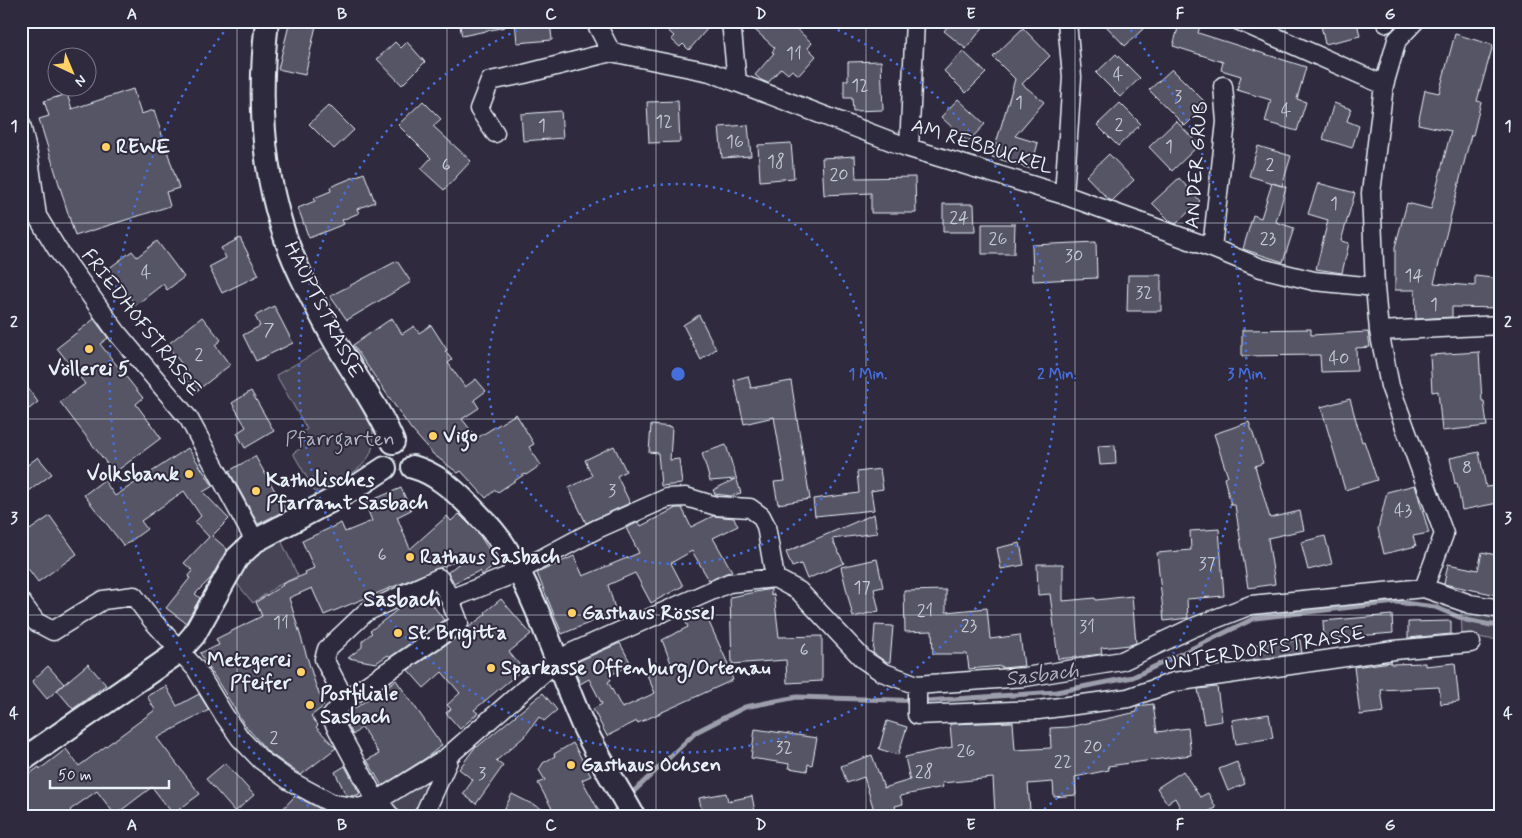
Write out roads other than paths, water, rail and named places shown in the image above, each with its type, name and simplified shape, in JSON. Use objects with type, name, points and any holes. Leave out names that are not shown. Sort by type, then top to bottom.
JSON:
[{"type":"street","name":"HAUPTSTRASSE","points":[[267,21],[262,95],[269,172],[282,228],[301,276],[332,335],[383,420],[393,442]]},
{"type":"street","points":[[496,133],[479,109],[490,81],[611,52],[595,21]]},
{"type":"street","points":[[731,21],[737,82]]},
{"type":"street","points":[[910,148],[915,21]]},
{"type":"street","points":[[1064,195],[1072,77],[1067,21]]},
{"type":"street","points":[[1239,21],[1384,84]]},
{"type":"street","points":[[1415,21],[1397,40],[1384,84],[1371,193],[1379,331],[1390,386],[1444,534],[1424,588]]},
{"type":"street","name":"AM REBBUCKEL","points":[[611,52],[710,72],[910,148],[1064,195],[1212,248],[1260,268],[1314,281],[1375,287]]},
{"type":"street","name":"AN DER GRUB","points":[[1212,248],[1226,122],[1223,86]]},
{"type":"street","name":"FRIEDHOFSTRASSE","points":[[21,124],[36,216],[57,249],[118,334],[189,419],[255,540]]},
{"type":"street","points":[[1379,331],[1501,325]]},
{"type":"street","points":[[393,442],[402,442],[411,447],[416,456],[413,467],[410,471],[400,475],[389,472],[383,463],[386,447],[393,442]]},
{"type":"street","points":[[413,467],[432,475],[459,495],[489,526],[508,551],[548,634],[584,727],[634,816]]},
{"type":"street","points":[[21,761],[180,651],[194,635],[234,563],[255,540],[353,489],[385,468]]},
{"type":"street","points":[[450,598],[518,571],[597,529],[667,498],[686,497],[716,506],[750,508],[761,516],[766,526],[775,578]]},
{"type":"street","points":[[345,700],[324,659],[327,650],[366,612],[439,578],[450,598],[459,623],[345,700],[331,717],[377,801],[391,817]]},
{"type":"street","points":[[21,602],[36,622],[53,631],[103,600],[134,596],[152,620],[196,669],[240,738],[261,760],[290,781],[333,804],[360,808],[377,801],[446,758],[558,660],[729,583],[775,578],[799,592],[863,659],[882,672],[917,688],[1026,678],[1122,661],[1192,628],[1251,605],[1424,588],[1470,604],[1501,609]]},
{"type":"street","name":"UNTERDORFSTRASSE","points":[[917,688],[917,715],[1038,710],[1128,698],[1174,682],[1394,650],[1471,643]]},
{"type":"street","points":[[424,817],[448,761],[446,758]]},
{"type":"waterway","name":"Sasbach","points":[[629,796],[696,732],[745,707],[797,697],[926,701],[1056,692],[1133,677],[1255,618],[1396,602],[1435,607],[1466,620],[1501,625]]},
{"type":"waterway","name":"Sasbach","points":[[610,817],[620,806]]},
{"type":"place","name":"REWE","points":[[106,147]]},
{"type":"place","name":"Völlerei 5","points":[[89,349]]},
{"type":"place","name":"Vigo","points":[[433,436]]},
{"type":"place","name":"Volksbank","points":[[189,474]]},
{"type":"place","name":"Katholisches Pfarramt Sasbach","points":[[256,491]]},
{"type":"place","name":"Rathaus Sasbach","points":[[410,557]]},
{"type":"place","name":"Gasthaus Rössel","points":[[572,613]]},
{"type":"place","name":"St. Brigitta","points":[[398,633]]},
{"type":"place","name":"Sparkasse Offenburg/Ortenau","points":[[491,668]]},
{"type":"place","name":"Metzgerei Pfeifer","points":[[301,672]]},
{"type":"place","name":"Postfiliale Sasbach","points":[[310,705]]},
{"type":"place","name":"Gasthaus Ochsen","points":[[571,765]]},
{"type":"district","name":"Sasbach","points":[[402,600]]},
{"type":"park label","name":"Pfarrgarten","points":[[340,439]]}]
